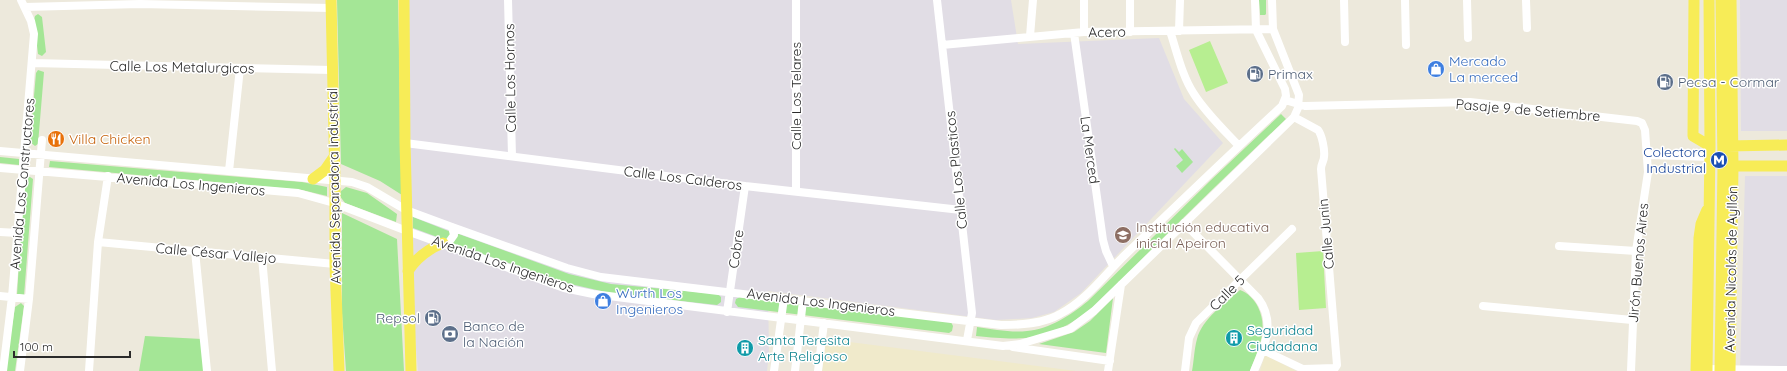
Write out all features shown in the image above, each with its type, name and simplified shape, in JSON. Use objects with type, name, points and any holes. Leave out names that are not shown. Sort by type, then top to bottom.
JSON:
[{"type":"main road","points":[[404,0],[406,210],[411,371]]},
{"type":"main road","points":[[1694,0],[1693,136],[1710,146],[1787,145]]},
{"type":"main road","name":"Avenida Nicolás de Ayllón","points":[[1703,370],[1710,162],[1709,0]]},
{"type":"main road","name":"Avenida Nicolás de Ayllón","points":[[1721,0],[1722,56],[1728,146]]},
{"type":"main road","name":"Avenida Nicolás de Ayllón","points":[[1725,370],[1731,0]]},
{"type":"main road","name":"Avenida Separadora Industrial","points":[[331,4],[335,180],[335,264],[339,371]]},
{"type":"main road","points":[[1710,54],[1722,56]]},
{"type":"main road","points":[[313,179],[325,170],[334,157]]},
{"type":"main road","points":[[1710,162],[1728,166],[1787,166]]},
{"type":"main road","points":[[408,271],[420,256],[431,248],[445,244]]},
{"type":"street","name":"Calle Los Hornos","points":[[508,0],[512,156]]},
{"type":"street","name":"Calle Los Telares","points":[[796,0],[796,191]]},
{"type":"street","name":"Calle Los Plasticos","points":[[937,0],[972,313],[968,340]]},
{"type":"street","points":[[1030,36],[1033,0]]},
{"type":"street","points":[[1084,0],[1084,32]]},
{"type":"street","points":[[1130,0],[1130,32]]},
{"type":"street","points":[[1179,31],[1180,0]]},
{"type":"street","points":[[1255,0],[1256,30],[1285,88],[1285,100]]},
{"type":"street","points":[[1272,0],[1273,29],[1298,92],[1299,104]]},
{"type":"street","points":[[1344,0],[1345,42]]},
{"type":"street","points":[[1406,0],[1406,45]]},
{"type":"street","points":[[1467,0],[1468,38]]},
{"type":"street","points":[[1526,0],[1527,28]]},
{"type":"street","points":[[23,3],[208,2],[331,4]]},
{"type":"street","name":"Avenida Los Constructores","points":[[3,371],[18,233],[34,34],[31,21],[23,3]]},
{"type":"street","name":"Acero","points":[[942,45],[1084,32],[1273,29]]},
{"type":"street","points":[[1170,31],[1186,77],[1194,94],[1204,108],[1238,145]]},
{"type":"street","name":"La Merced","points":[[1074,33],[1103,240],[1113,266]]},
{"type":"street","name":"Calle Los Metalurgicos","points":[[32,63],[332,70]]},
{"type":"street","points":[[229,171],[240,68]]},
{"type":"street","name":"Pasaje 9 de Setiembre","points":[[1285,100],[1310,106],[1470,102],[1637,121],[1644,126],[1648,155]]},
{"type":"street","name":"Avenida Los Ingenieros","points":[[0,151],[360,183],[406,210],[567,268],[601,276],[971,321],[1017,325],[1032,323],[1060,314],[1082,298],[1238,145],[1282,106],[1285,100]]},
{"type":"street","name":"Avenida Los Ingenieros","points":[[0,168],[298,193],[334,203],[564,288],[593,294],[727,312],[968,340],[1003,346],[1020,344],[1070,329],[1094,311],[1294,117],[1299,104]]},
{"type":"street","name":"Calle Junin","points":[[1294,117],[1318,130],[1324,157],[1321,163],[1321,170],[1334,324],[1336,369]]},
{"type":"street","name":"Avenida Los Constructores","points":[[20,371],[29,299],[42,140]]},
{"type":"street","name":"Calle Los Calderos","points":[[405,143],[745,186],[961,210]]},
{"type":"street","points":[[1648,155],[1710,162]]},
{"type":"street","name":"Jirón Buenos Aires","points":[[1632,371],[1632,320],[1636,251],[1648,172],[1648,155]]},
{"type":"street","points":[[89,371],[98,242],[108,176]]},
{"type":"street","name":"Cobre","points":[[727,312],[745,186]]},
{"type":"street","points":[[1184,223],[1258,298],[1265,309],[1268,324],[1267,336],[1254,371]]},
{"type":"street","points":[[445,244],[449,242],[454,235],[452,227]]},
{"type":"street","name":"Calle 5","points":[[1184,371],[1189,338],[1196,323],[1292,229]]},
{"type":"street","points":[[0,232],[18,233]]},
{"type":"street","name":"Calle César Vallejo","points":[[98,242],[335,264]]},
{"type":"street","points":[[1559,246],[1636,251]]},
{"type":"street","points":[[195,251],[207,371]]},
{"type":"street","points":[[262,257],[272,371]]},
{"type":"street","points":[[1108,371],[1121,285]]},
{"type":"street","points":[[0,296],[29,299]]},
{"type":"street","points":[[774,371],[784,298]]},
{"type":"street","points":[[795,371],[802,321],[803,300]]},
{"type":"street","points":[[1483,306],[1632,320]]},
{"type":"street","points":[[818,371],[824,323]]},
{"type":"street","points":[[1003,346],[1110,361]]},
{"type":"street","points":[[1263,350],[1303,370],[1336,369]]},
{"type":"street","points":[[1703,370],[1787,370]]},
{"type":"shaded area","points":[[408,0],[1011,0],[1018,44],[1159,38],[1184,99],[1223,143],[1081,293],[1054,312],[1032,318],[996,320],[768,291],[769,352],[767,371],[418,371],[411,292]]},
{"type":"shaded area","points":[[1740,0],[1787,0],[1787,131],[1741,131]]},
{"type":"shaded area","points":[[1745,176],[1787,176],[1787,371],[1740,371]]},
{"type":"shaded area","points":[[826,339],[1076,371],[822,371]]},
{"type":"shaded area","points":[[1265,355],[1296,371],[1260,371]]},
{"type":"green space","points":[[337,0],[398,0],[402,195],[380,181],[341,164]]},
{"type":"green space","points":[[1259,0],[1266,0],[1265,15],[1260,15]]},
{"type":"green space","points":[[38,14],[42,17],[46,52],[42,56],[38,54],[34,20],[35,16]]},
{"type":"green space","points":[[1210,41],[1228,83],[1206,92],[1189,50]]},
{"type":"green space","points":[[38,70],[44,72],[38,144],[35,146],[30,142],[36,73]]},
{"type":"green space","points":[[1281,114],[1286,119],[1187,214],[1110,292],[1085,314],[1059,329],[1038,336],[1009,339],[976,336],[977,327],[1015,332],[1036,330],[1052,324],[1075,311],[1088,301],[1211,180]]},
{"type":"green space","points":[[1175,148],[1179,152],[1182,149],[1193,162],[1182,173],[1176,166],[1183,160],[1174,149]]},
{"type":"green space","points":[[0,157],[19,159],[19,165],[0,163]]},
{"type":"green space","points":[[50,161],[302,182],[327,187],[327,196],[302,190],[49,167]]},
{"type":"green space","points":[[26,177],[33,179],[24,296],[17,295],[24,180]]},
{"type":"green space","points":[[346,187],[367,193],[397,214],[396,222],[345,203],[339,195]]},
{"type":"green space","points":[[342,213],[397,239],[404,371],[346,371],[342,313]]},
{"type":"green space","points":[[413,217],[451,232],[448,241],[413,228]]},
{"type":"green space","points":[[456,233],[569,274],[611,284],[718,294],[721,297],[721,302],[717,305],[610,293],[566,283],[451,243]]},
{"type":"green space","points":[[1323,251],[1326,308],[1299,310],[1296,253]]},
{"type":"green space","points":[[1240,290],[1255,301],[1263,323],[1261,339],[1250,371],[1192,371],[1197,339],[1204,325],[1221,306]]},
{"type":"green space","points":[[740,297],[951,322],[953,326],[952,331],[949,333],[738,307],[735,303],[736,299]]},
{"type":"green space","points":[[1113,298],[1106,353],[1039,344],[1074,332],[1090,321]]},
{"type":"green space","points":[[21,303],[24,306],[15,371],[5,371],[15,307]]},
{"type":"green space","points":[[145,336],[202,339],[204,371],[139,371]]},
{"type":"place","name":"Mercado La merced","points":[[1436,69]]},
{"type":"place","name":"Primax","points":[[1255,74]]},
{"type":"place","name":"Pecsa - Cormar","points":[[1665,82]]},
{"type":"place","name":"Villa Chicken","points":[[56,139]]},
{"type":"place","name":"Colectora Industrial","points":[[1719,160]]},
{"type":"place","name":"Institución educativa inicial Apeiron","points":[[1123,235]]},
{"type":"place","name":"Wurth Los Ingenieros","points":[[603,301]]},
{"type":"place","name":"Repsol","points":[[433,318]]},
{"type":"place","name":"Banco de la Nación","points":[[450,334]]},
{"type":"place","name":"Seguridad Ciudadana","points":[[1234,338]]},
{"type":"place","name":"Santa Teresita Arte Religioso","points":[[745,348]]}]
